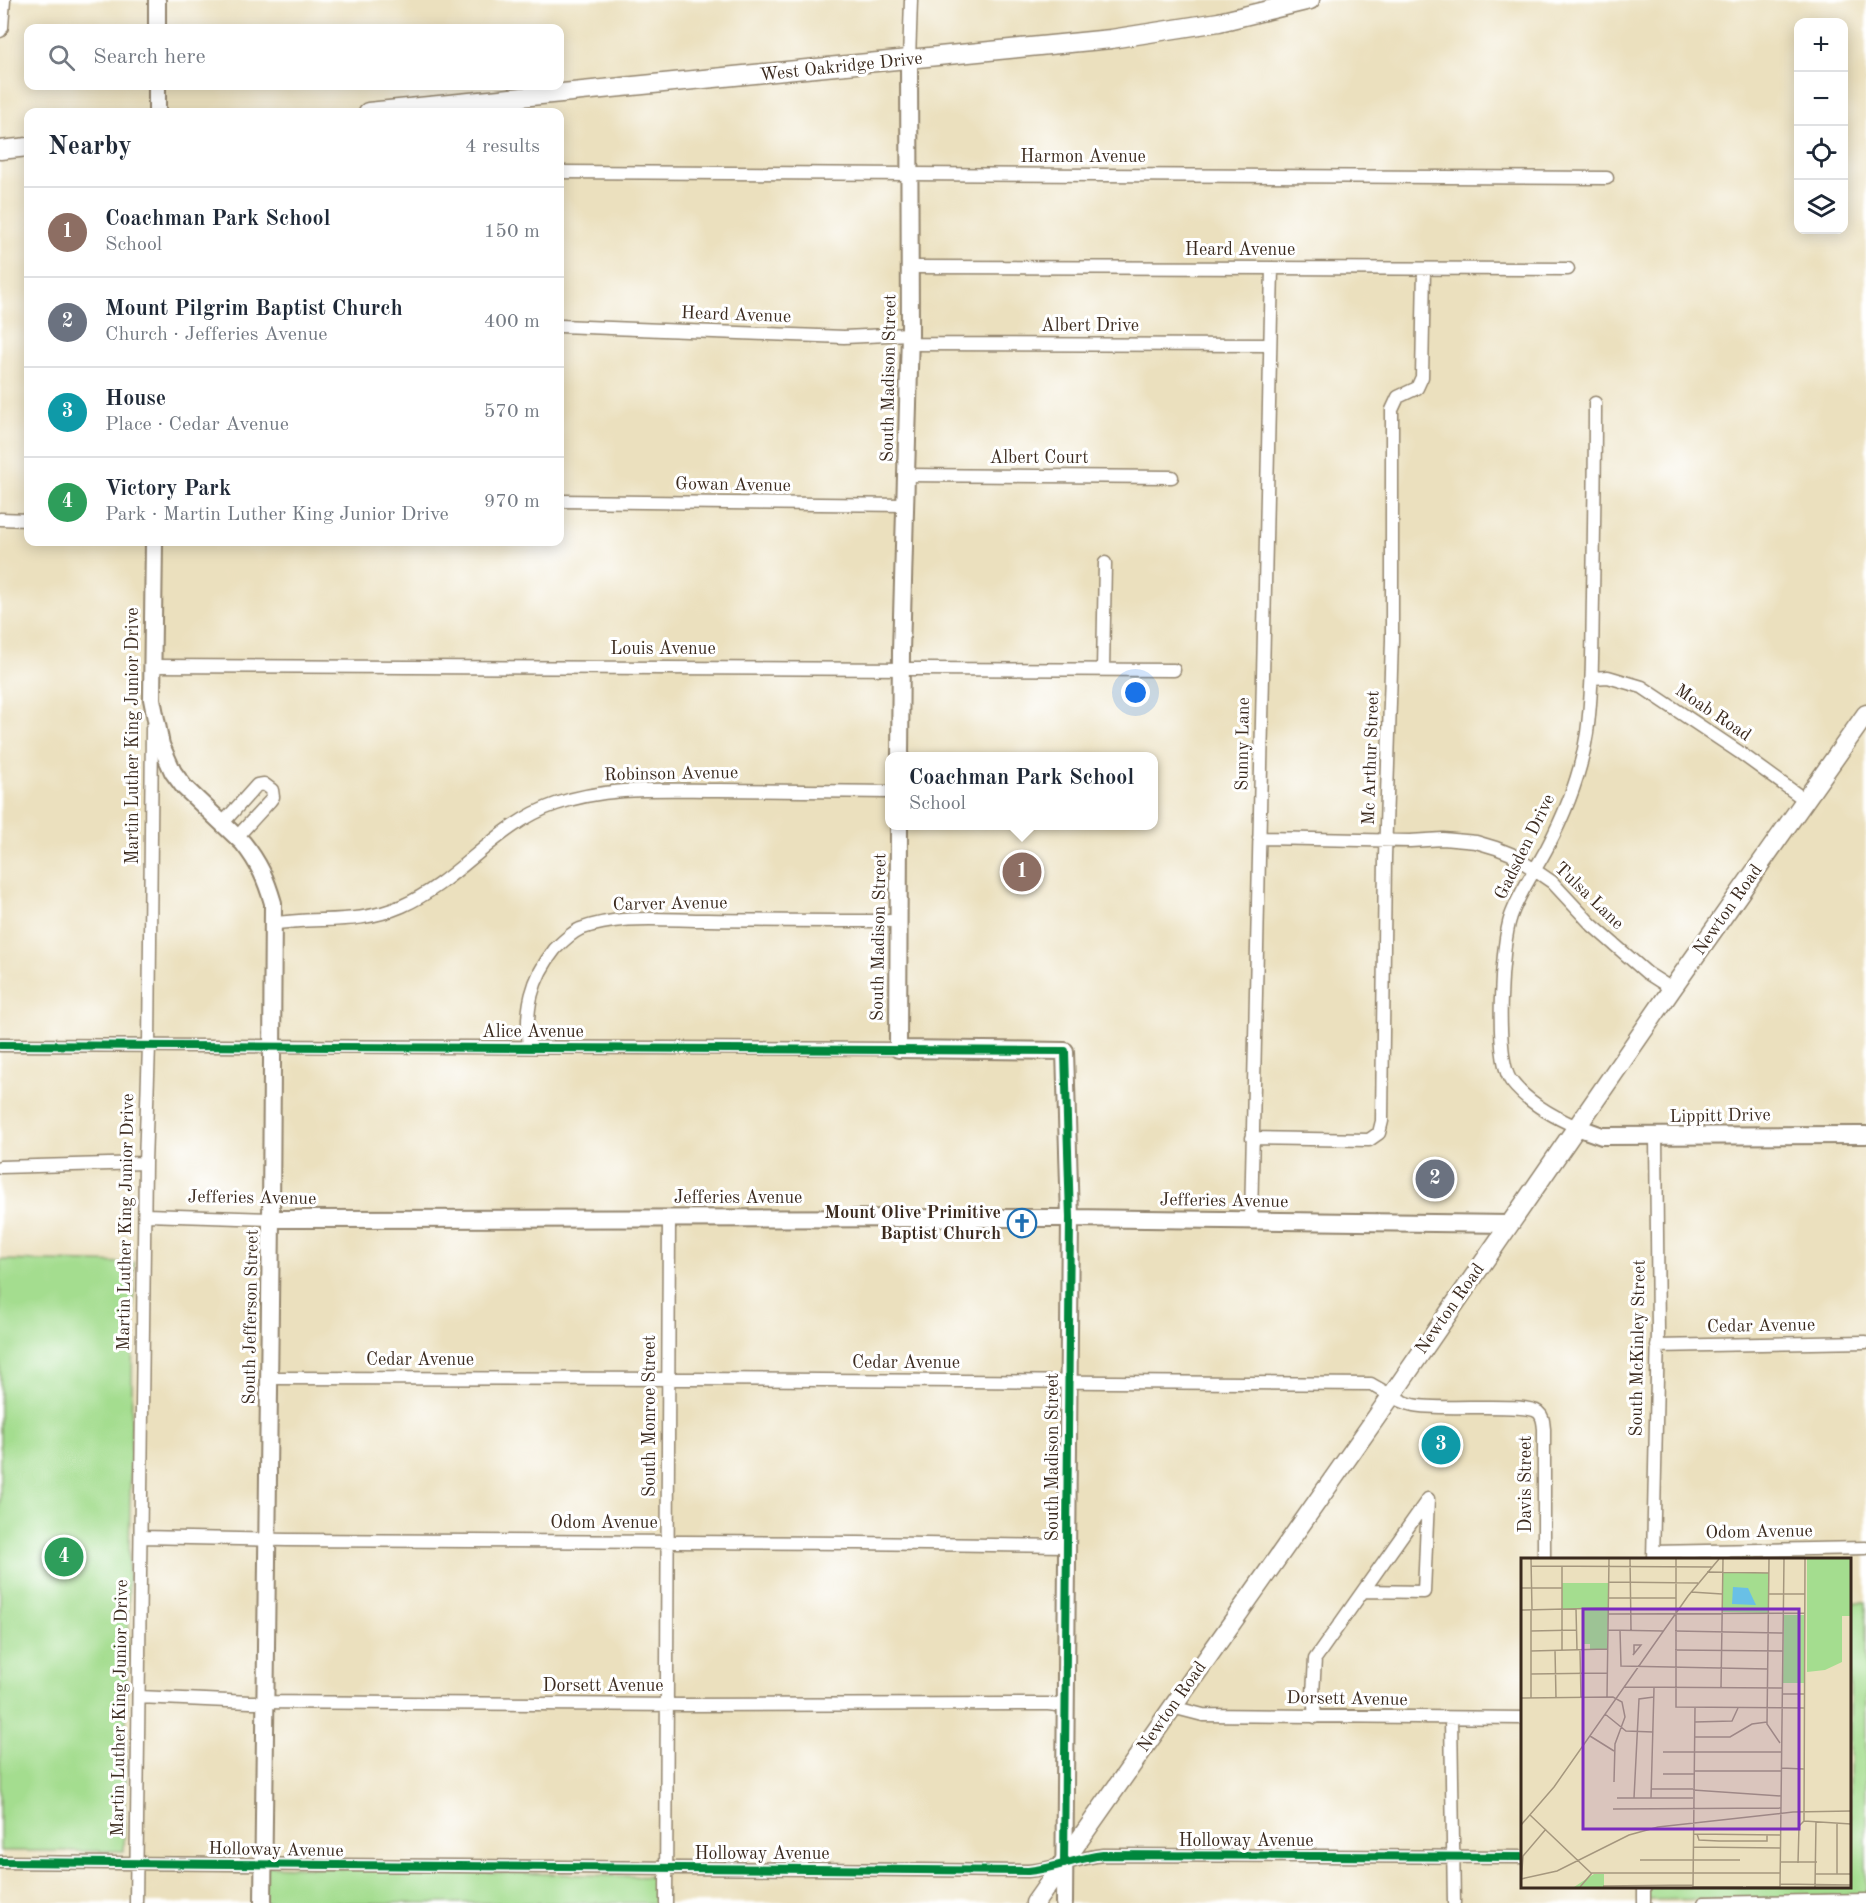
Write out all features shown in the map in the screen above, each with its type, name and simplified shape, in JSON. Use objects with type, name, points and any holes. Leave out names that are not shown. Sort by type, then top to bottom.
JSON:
[{"type":"main road","name":"West Oakridge Drive","points":[[410,108],[909,60],[1147,34],[1219,22],[1310,0]]},
{"type":"main road","points":[[0,150],[24,147]]},
{"type":"main road","name":"Newton Road","points":[[1035,1903],[1866,714]]},
{"type":"street","points":[[0,31],[4,0]]},
{"type":"street","points":[[157,0],[157,24]]},
{"type":"street","name":"South Madison Street","points":[[900,752],[910,339],[909,60],[911,0]]},
{"type":"street","points":[[157,90],[157,108]]},
{"type":"street","name":"Harmon Avenue","points":[[564,172],[1607,178]]},
{"type":"street","name":"Heard Avenue","points":[[911,267],[1568,269]]},
{"type":"street","name":"Sunny Lane","points":[[1251,1220],[1272,268]]},
{"type":"street","name":"Mc Arthur Street","points":[[1252,1138],[1369,1140],[1379,1133],[1382,1121],[1386,840],[1392,652],[1392,410],[1398,397],[1417,388],[1422,377],[1424,269]]},
{"type":"street","name":"Heard Avenue","points":[[564,326],[910,339]]},
{"type":"street","name":"Albert Drive","points":[[910,339],[1270,345]]},
{"type":"street","name":"Gadsden Drive","points":[[1577,1127],[1555,1117],[1527,1096],[1511,1080],[1503,1061],[1502,964],[1505,936],[1518,899],[1565,812],[1586,735],[1592,678],[1595,403]]},
{"type":"street","name":"Albert Court","points":[[906,476],[1172,477]]},
{"type":"street","name":"Gowan Avenue","points":[[564,501],[905,505]]},
{"type":"street","points":[[0,519],[24,520]]},
{"type":"street","name":"Martin Luther King Junior Drive","points":[[136,1903],[154,546]]},
{"type":"street","points":[[1102,670],[1105,563]]},
{"type":"street","name":"Louis Avenue","points":[[152,666],[1174,670]]},
{"type":"street","name":"Moab Road","points":[[1592,678],[1608,677],[1642,687],[1739,752],[1805,800]]},
{"type":"street","name":"South Jefferson Street","points":[[152,699],[161,745],[173,772],[184,787],[250,852],[266,878],[273,903],[263,1903]]},
{"type":"street","points":[[222,824],[257,785],[264,784],[272,790],[273,797],[270,801],[236,838]]},
{"type":"street","name":"Robinson Avenue","points":[[272,924],[292,920],[345,920],[382,913],[401,906],[439,885],[506,830],[552,805],[593,794],[610,791],[672,790],[885,792]]},
{"type":"street","name":"South Madison Street","points":[[898,1049],[899,830]]},
{"type":"street","name":"Tulsa Lane","points":[[1259,838],[1410,842],[1443,839],[1476,842],[1511,854],[1552,882],[1618,949],[1647,973],[1672,989]]},
{"type":"street","name":"Carver Avenue","points":[[529,1047],[527,1030],[532,988],[538,974],[558,945],[579,930],[625,920],[898,921]]},
{"type":"street","name":"Alice Avenue","points":[[0,1045],[1065,1050]]},
{"type":"street","name":"South Madison Street","points":[[1064,1903],[1070,1218],[1065,1050]]},
{"type":"street","name":"Lippitt Drive","points":[[1577,1127],[1602,1136],[1866,1136]]},
{"type":"street","name":"South McKinley Street","points":[[1653,1556],[1657,1346],[1656,1137]]},
{"type":"street","points":[[0,1167],[145,1163]]},
{"type":"street","name":"Jefferies Avenue","points":[[146,1215],[271,1219],[1070,1218],[1510,1224]]},
{"type":"street","name":"South Monroe Street","points":[[666,1903],[669,1218]]},
{"type":"street","name":"Cedar Avenue","points":[[1657,1346],[1866,1342]]},
{"type":"street","name":"Cedar Avenue","points":[[269,1378],[1371,1384],[1412,1405],[1520,1408],[1537,1411]]},
{"type":"street","name":"Davis Street","points":[[1537,1411],[1543,1418],[1544,1429],[1544,1558]]},
{"type":"street","points":[[1315,1717],[1313,1694],[1315,1659],[1428,1499],[1424,1592],[1364,1591]]},
{"type":"street","name":"Odom Avenue","points":[[141,1538],[1068,1546]]},
{"type":"street","name":"Odom Avenue","points":[[1653,1556],[1866,1548]]},
{"type":"street","name":"Dorsett Avenue","points":[[139,1697],[265,1702],[1048,1704],[1066,1706]]},
{"type":"street","name":"Dorsett Avenue","points":[[1172,1707],[1203,1715],[1521,1718]]},
{"type":"street","points":[[1451,1718],[1454,1903]]},
{"type":"street","name":"Holloway Avenue","points":[[0,1862],[1028,1871],[1047,1870],[1082,1857],[1103,1855],[1521,1857]]},
{"type":"street","points":[[1704,1903],[1866,1900]]},
{"type":"green space","points":[[0,1260],[134,1263],[124,1851],[0,1851]]},
{"type":"green space","points":[[1801,1552],[1801,1558],[1655,1558],[1655,1555]]},
{"type":"green space","points":[[1851,1602],[1866,1602],[1866,1897],[1647,1900],[1647,1888],[1851,1888]]},
{"type":"green space","points":[[264,1866],[657,1877],[660,1903],[264,1903]]},
{"type":"cycle path","points":[[0,1045],[1065,1051],[1070,1218],[1064,1864]]},
{"type":"cycle path","points":[[0,1862],[1028,1871],[1103,1855],[1521,1857]]},
{"type":"place","name":"Coachman Park School","points":[[1022,872]]},
{"type":"place","name":"Mount Pilgrim Baptist Church","points":[[1435,1179]]},
{"type":"place","name":"Mount Olive Primitive Baptist Church","points":[[1022,1223]]},
{"type":"place","name":"House","points":[[1441,1445]]},
{"type":"place","name":"Victory Park","points":[[64,1557]]}]
